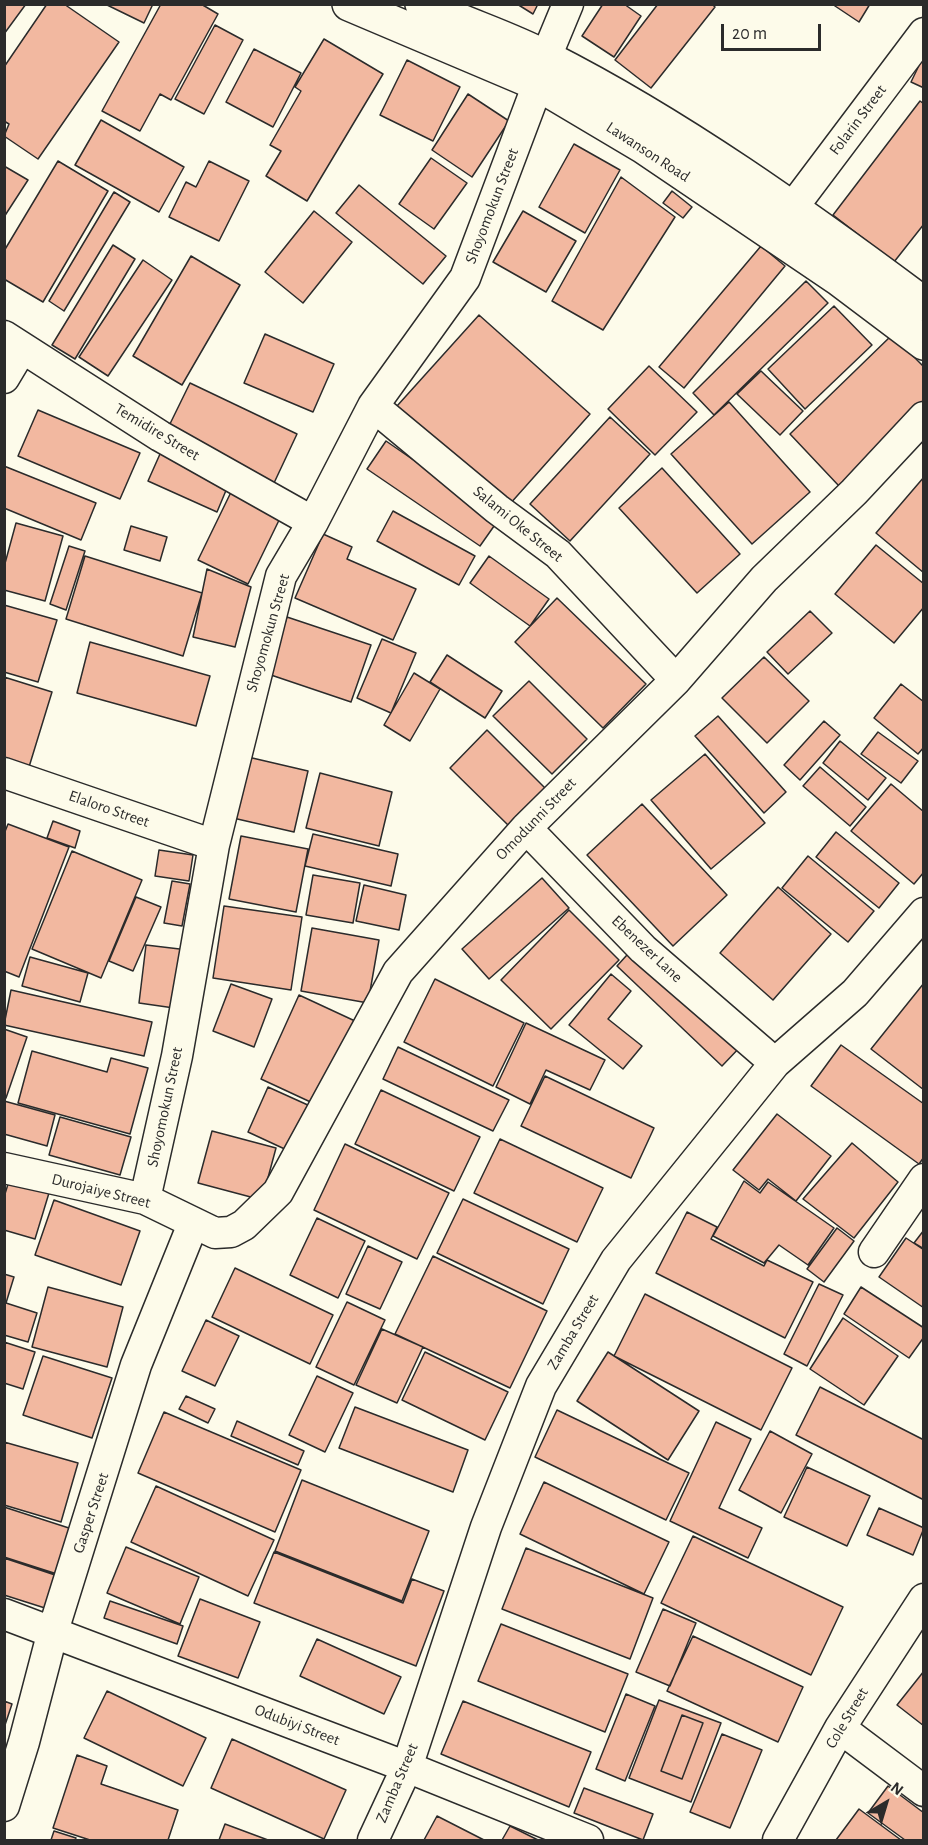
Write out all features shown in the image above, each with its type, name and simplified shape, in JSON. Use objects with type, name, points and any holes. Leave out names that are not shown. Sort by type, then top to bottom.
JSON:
[{"type":"main road","name":"Lawanson Road","points":[[348,4],[542,71],[659,120],[794,207],[924,304]]},
{"type":"main road","name":"Lawanson Road","points":[[422,4],[542,71],[644,147],[839,279],[924,343]]},
{"type":"street","name":"Shoyomokun Street","points":[[145,1199],[177,1056],[214,845],[281,576],[313,522],[373,406],[465,278],[568,4]]},
{"type":"street","name":"Folarin Street","points":[[794,207],[924,33]]},
{"type":"street","points":[[4,378],[14,342]]},
{"type":"street","name":"Temidire Street","points":[[14,342],[160,436],[313,522]]},
{"type":"street","name":"Salami Oke Street","points":[[373,406],[498,509],[558,554],[676,680]]},
{"type":"street","name":"Omodunni Street","points":[[193,1224],[215,1233],[231,1232],[258,1213],[278,1192],[398,972],[525,828],[676,680],[764,579],[854,492],[924,417]]},
{"type":"street","name":"Elaloro Street","points":[[4,773],[214,845]]},
{"type":"street","name":"Ebenezer Lane","points":[[525,828],[644,949],[775,1063]]},
{"type":"street","name":"Zamba Street","points":[[373,1840],[406,1767],[486,1527],[541,1386],[616,1260],[775,1063],[855,993],[924,913]]},
{"type":"street","name":"Durojaiye Street","points":[[4,1168],[145,1199],[193,1224]]},
{"type":"street","points":[[874,1252],[924,1179]]},
{"type":"street","name":"Gasper Street","points":[[4,1806],[24,1742],[53,1631],[136,1365],[193,1224]]},
{"type":"street","name":"Cole Street","points":[[778,1840],[840,1728],[924,1599]]},
{"type":"street","name":"Odubiyi Street","points":[[4,1614],[406,1767],[588,1840]]},
{"type":"street","points":[[840,1728],[924,1791]]},
{"type":"building","points":[[4,4],[26,4],[4,34]]},
{"type":"building","points":[[47,4],[64,4],[119,42],[38,159],[4,136],[9,124],[4,121],[4,67]]},
{"type":"building","points":[[105,4],[153,4],[144,23]]},
{"type":"building","points":[[161,4],[201,4],[218,14],[171,100],[160,94],[140,131],[102,111]]},
{"type":"building","points":[[517,4],[538,4],[533,14]]},
{"type":"building","points":[[603,4],[624,4],[641,16],[614,57],[582,36]]},
{"type":"building","points":[[658,4],[712,4],[715,7],[651,88],[615,60]]},
{"type":"building","points":[[832,4],[870,4],[859,22]]},
{"type":"building","points":[[215,25],[243,40],[204,114],[175,99]]},
{"type":"building","points":[[324,39],[383,74],[307,201],[266,176],[281,151],[270,145],[301,91],[295,87]]},
{"type":"building","points":[[254,49],[301,73],[273,127],[226,102]]},
{"type":"building","points":[[924,55],[924,88],[911,82]]},
{"type":"building","points":[[407,60],[460,87],[433,141],[380,115]]},
{"type":"building","points":[[468,94],[509,121],[472,177],[432,150]]},
{"type":"building","points":[[920,101],[924,104],[924,224],[894,262],[833,215]]},
{"type":"building","points":[[101,120],[184,167],[159,212],[75,165]]},
{"type":"building","points":[[574,144],[620,170],[585,233],[539,207]]},
{"type":"building","points":[[431,158],[467,183],[434,229],[399,204]]},
{"type":"building","points":[[58,161],[108,191],[43,302],[4,279],[4,251]]},
{"type":"building","points":[[209,161],[249,181],[219,241],[169,217],[186,182],[196,187]]},
{"type":"building","points":[[4,166],[28,180],[4,217]]},
{"type":"building","points":[[621,177],[675,217],[603,330],[552,301]]},
{"type":"building","points":[[359,185],[446,256],[423,284],[336,213]]},
{"type":"building","points":[[672,191],[692,207],[683,218],[663,203]]},
{"type":"building","points":[[114,192],[130,202],[64,311],[49,301]]},
{"type":"building","points":[[314,211],[352,242],[303,303],[265,272]]},
{"type":"building","points":[[523,211],[576,241],[546,292],[493,262]]},
{"type":"building","points":[[113,245],[135,259],[75,359],[52,345]]},
{"type":"building","points":[[761,246],[785,266],[684,388],[659,367]]},
{"type":"building","points":[[191,256],[240,285],[182,385],[133,356]]},
{"type":"building","points":[[143,260],[172,280],[108,376],[79,357]]},
{"type":"building","points":[[806,281],[828,303],[714,415],[693,393]]},
{"type":"building","points":[[834,306],[872,345],[805,409],[768,369]]},
{"type":"building","points":[[479,315],[590,414],[509,505],[397,406]]},
{"type":"building","points":[[265,334],[334,364],[313,412],[244,383]]},
{"type":"building","points":[[892,335],[924,367],[924,404],[839,486],[790,434]]},
{"type":"building","points":[[649,366],[697,412],[655,455],[608,409]]},
{"type":"building","points":[[761,371],[803,411],[780,435],[737,394]]},
{"type":"building","points":[[190,383],[297,434],[274,483],[166,432]]},
{"type":"building","points":[[729,402],[810,492],[752,544],[671,454]]},
{"type":"building","points":[[38,410],[140,453],[120,499],[18,456]]},
{"type":"building","points":[[610,417],[650,454],[570,541],[530,504]]},
{"type":"building","points":[[386,441],[499,519],[480,546],[367,469]]},
{"type":"building","points":[[164,445],[232,476],[217,512],[148,481]]},
{"type":"building","points":[[4,466],[96,503],[81,540],[4,508]]},
{"type":"building","points":[[662,468],[740,554],[697,593],[619,508]]},
{"type":"building","points":[[924,477],[924,573],[876,533]]},
{"type":"building","points":[[234,486],[284,510],[248,584],[198,560]]},
{"type":"building","points":[[393,511],[475,556],[459,585],[377,541]]},
{"type":"building","points":[[16,523],[63,536],[45,601],[4,590],[4,567]]},
{"type":"building","points":[[131,526],[167,537],[160,561],[124,550]]},
{"type":"building","points":[[323,534],[352,547],[347,559],[416,589],[393,640],[295,598]]},
{"type":"building","points":[[876,545],[924,584],[924,607],[894,643],[835,594]]},
{"type":"building","points":[[69,546],[85,551],[66,610],[50,604]]},
{"type":"building","points":[[85,556],[202,593],[183,656],[66,619]]},
{"type":"building","points":[[489,556],[549,599],[530,626],[470,583]]},
{"type":"building","points":[[207,569],[251,587],[235,647],[193,637]]},
{"type":"building","points":[[557,598],[646,684],[603,728],[515,642]]},
{"type":"building","points":[[4,605],[57,620],[38,682],[4,672]]},
{"type":"building","points":[[810,611],[832,633],[788,674],[767,652]]},
{"type":"building","points":[[287,617],[371,645],[351,702],[268,674]]},
{"type":"building","points":[[382,639],[416,653],[391,713],[357,698]]},
{"type":"building","points":[[90,642],[210,676],[196,726],[77,693]]},
{"type":"building","points":[[447,655],[502,691],[485,718],[430,682]]},
{"type":"building","points":[[764,657],[809,701],[767,743],[722,698]]},
{"type":"building","points":[[414,673],[440,689],[410,741],[384,725]]},
{"type":"building","points":[[4,677],[52,692],[29,767],[4,759]]},
{"type":"building","points":[[529,681],[587,739],[552,774],[493,716]]},
{"type":"building","points":[[901,684],[924,702],[924,747],[918,754],[874,718]]},
{"type":"building","points":[[718,716],[786,792],[764,813],[695,736]]},
{"type":"building","points":[[824,721],[840,735],[800,780],[784,765]]},
{"type":"building","points":[[487,730],[545,788],[509,826],[450,768]]},
{"type":"building","points":[[878,732],[918,761],[901,783],[861,754]]},
{"type":"building","points":[[840,741],[886,778],[868,800],[823,763]]},
{"type":"building","points":[[705,754],[765,823],[711,869],[651,800]]},
{"type":"building","points":[[248,757],[308,771],[294,832],[233,818]]},
{"type":"building","points":[[820,767],[866,807],[850,826],[803,786]]},
{"type":"building","points":[[320,773],[392,792],[379,846],[306,828]]},
{"type":"building","points":[[891,784],[924,812],[924,872],[914,884],[851,831]]},
{"type":"building","points":[[642,804],[727,895],[673,946],[587,855]]},
{"type":"building","points":[[53,821],[80,831],[75,848],[47,838]]},
{"type":"building","points":[[8,824],[69,847],[19,977],[4,971],[4,834]]},
{"type":"building","points":[[836,832],[899,883],[879,908],[816,857]]},
{"type":"building","points":[[313,834],[398,854],[391,886],[305,866]]},
{"type":"building","points":[[241,836],[308,849],[296,912],[229,899]]},
{"type":"building","points":[[159,850],[193,855],[189,881],[155,876]]},
{"type":"building","points":[[72,851],[142,880],[101,978],[32,949]]},
{"type":"building","points":[[808,856],[874,911],[848,942],[782,888]]},
{"type":"building","points":[[313,875],[360,883],[353,923],[306,915]]},
{"type":"building","points":[[542,878],[569,908],[489,979],[462,949]]},
{"type":"building","points":[[172,881],[190,884],[182,926],[164,923]]},
{"type":"building","points":[[364,885],[406,895],[399,930],[356,921]]},
{"type":"building","points":[[778,887],[831,934],[773,1000],[720,953]]},
{"type":"building","points":[[136,897],[161,907],[133,971],[109,961]]},
{"type":"building","points":[[224,906],[302,917],[291,990],[213,978]]},
{"type":"building","points":[[569,910],[619,960],[551,1029],[501,980]]},
{"type":"building","points":[[312,928],[379,940],[368,1003],[301,991]]},
{"type":"building","points":[[146,945],[188,950],[181,1009],[139,1003]]},
{"type":"building","points":[[636,945],[742,1045],[722,1066],[617,966]]},
{"type":"building","points":[[30,957],[88,973],[80,1002],[22,986]]},
{"type":"building","points":[[611,974],[631,991],[608,1019],[642,1046],[623,1069],[569,1025]]},
{"type":"building","points":[[435,979],[524,1023],[493,1086],[404,1042]]},
{"type":"building","points":[[924,983],[924,1090],[871,1049]]},
{"type":"building","points":[[231,984],[272,999],[254,1047],[213,1031]]},
{"type":"building","points":[[11,990],[152,1022],[144,1056],[4,1025]]},
{"type":"building","points":[[299,995],[355,1021],[317,1105],[261,1079]]},
{"type":"building","points":[[526,1023],[605,1060],[590,1090],[546,1070],[530,1104],[496,1087]]},
{"type":"building","points":[[4,1029],[27,1037],[6,1098],[4,1097]]},
{"type":"building","points":[[841,1045],[924,1104],[924,1157],[919,1164],[811,1086]]},
{"type":"building","points":[[398,1047],[509,1100],[493,1131],[383,1079]]},
{"type":"building","points":[[32,1051],[107,1072],[111,1058],[148,1068],[130,1134],[18,1103]]},
{"type":"building","points":[[545,1076],[654,1128],[631,1178],[521,1126]]},
{"type":"building","points":[[268,1087],[310,1106],[289,1151],[248,1132]]},
{"type":"building","points":[[381,1090],[480,1137],[454,1191],[355,1144]]},
{"type":"building","points":[[4,1101],[55,1115],[47,1146],[4,1134]]},
{"type":"building","points":[[777,1114],[831,1156],[796,1201],[768,1179],[759,1190],[733,1170]]},
{"type":"building","points":[[60,1117],[131,1137],[120,1175],[49,1155]]},
{"type":"building","points":[[212,1131],[276,1148],[262,1200],[198,1183]]},
{"type":"building","points":[[500,1139],[603,1188],[577,1242],[474,1193]]},
{"type":"building","points":[[852,1143],[898,1182],[854,1238],[803,1199]]},
{"type":"building","points":[[345,1144],[449,1193],[417,1259],[314,1210]]},
{"type":"building","points":[[9,1181],[49,1193],[35,1239],[4,1230],[4,1197]]},
{"type":"building","points":[[744,1181],[760,1193],[768,1182],[834,1228],[808,1265],[779,1245],[764,1263],[713,1236]]},
{"type":"building","points":[[463,1199],[569,1249],[543,1304],[437,1253]]},
{"type":"building","points":[[54,1200],[140,1231],[121,1285],[35,1255]]},
{"type":"building","points":[[687,1212],[717,1227],[711,1239],[764,1266],[767,1260],[813,1282],[785,1338],[656,1273]]},
{"type":"building","points":[[317,1218],[365,1241],[338,1298],[290,1275]]},
{"type":"building","points":[[837,1228],[854,1241],[824,1282],[807,1269]]},
{"type":"building","points":[[924,1230],[924,1249],[914,1243]]},
{"type":"building","points":[[906,1238],[924,1250],[924,1308],[879,1277]]},
{"type":"building","points":[[368,1246],[402,1262],[380,1309],[346,1294]]},
{"type":"building","points":[[433,1256],[547,1311],[510,1388],[395,1334]]},
{"type":"building","points":[[235,1268],[333,1315],[310,1364],[212,1317]]},
{"type":"building","points":[[4,1274],[14,1277],[6,1303],[37,1313],[28,1342],[4,1335]]},
{"type":"building","points":[[819,1284],[843,1295],[807,1366],[784,1354]]},
{"type":"building","points":[[48,1287],[123,1307],[107,1367],[32,1347]]},
{"type":"building","points":[[861,1287],[924,1328],[924,1337],[909,1358],[844,1314]]},
{"type":"building","points":[[645,1294],[792,1368],[761,1430],[614,1356]]},
{"type":"building","points":[[347,1302],[385,1320],[354,1385],[316,1367]]},
{"type":"building","points":[[843,1318],[898,1356],[864,1405],[810,1369]]},
{"type":"building","points":[[206,1320],[239,1336],[215,1386],[182,1371]]},
{"type":"building","points":[[382,1329],[423,1347],[397,1403],[356,1385]]},
{"type":"building","points":[[4,1342],[35,1352],[23,1389],[4,1383]]},
{"type":"building","points":[[425,1352],[508,1392],[485,1440],[402,1400]]},
{"type":"building","points":[[608,1352],[699,1411],[668,1460],[577,1401]]},
{"type":"building","points":[[43,1356],[112,1378],[92,1438],[23,1415]]},
{"type":"building","points":[[317,1376],[353,1393],[325,1452],[289,1435]]},
{"type":"building","points":[[820,1387],[924,1440],[924,1500],[796,1435]]},
{"type":"building","points":[[186,1396],[215,1409],[208,1423],[179,1409]]},
{"type":"building","points":[[355,1407],[468,1450],[453,1492],[339,1448]]},
{"type":"building","points":[[557,1410],[689,1473],[666,1520],[535,1457]]},
{"type":"building","points":[[164,1412],[301,1470],[275,1532],[138,1473]]},
{"type":"building","points":[[237,1421],[304,1451],[298,1465],[231,1436]]},
{"type":"building","points":[[716,1422],[751,1439],[719,1508],[762,1528],[748,1558],[670,1521]]},
{"type":"building","points":[[770,1431],[812,1454],[781,1513],[739,1490]]},
{"type":"building","points":[[4,1442],[78,1463],[61,1522],[4,1505]]},
{"type":"building","points":[[807,1467],[870,1496],[847,1546],[784,1517]]},
{"type":"building","points":[[302,1480],[429,1531],[402,1601],[275,1551]]},
{"type":"building","points":[[544,1482],[669,1542],[644,1594],[520,1534]]},
{"type":"building","points":[[156,1486],[274,1540],[248,1596],[131,1542]]},
{"type":"building","points":[[4,1507],[72,1529],[57,1574],[4,1557]]},
{"type":"building","points":[[879,1508],[924,1528],[913,1555],[867,1535]]},
{"type":"building","points":[[693,1536],[843,1607],[811,1675],[661,1603]]},
{"type":"building","points":[[126,1547],[199,1577],[180,1624],[107,1593]]},
{"type":"building","points":[[526,1548],[653,1598],[630,1659],[502,1609]]},
{"type":"building","points":[[274,1552],[403,1603],[412,1579],[444,1591],[416,1666],[254,1603]]},
{"type":"building","points":[[4,1558],[58,1576],[48,1609],[4,1595]]},
{"type":"building","points":[[200,1599],[260,1622],[238,1678],[178,1656]]},
{"type":"building","points":[[110,1601],[183,1626],[177,1644],[104,1618]]},
{"type":"building","points":[[663,1609],[696,1623],[670,1686],[636,1672]]},
{"type":"building","points":[[501,1624],[628,1674],[605,1732],[478,1681]]},
{"type":"building","points":[[693,1636],[803,1687],[778,1742],[667,1691]]},
{"type":"building","points":[[317,1639],[401,1677],[384,1714],[300,1676]]},
{"type":"building","points":[[924,1671],[924,1726],[897,1705]]},
{"type":"building","points":[[107,1691],[206,1738],[183,1786],[84,1738]]},
{"type":"building","points":[[626,1694],[655,1706],[625,1781],[596,1769]]},
{"type":"building","points":[[659,1700],[721,1723],[691,1802],[629,1778]],"holes":[[[682,1715],[703,1723],[682,1779],[661,1771]]]},
{"type":"building","points":[[4,1701],[12,1704],[4,1728]]},
{"type":"building","points":[[463,1701],[591,1752],[569,1807],[441,1754]]},
{"type":"building","points":[[682,1715],[703,1723],[682,1779],[661,1771]]},
{"type":"building","points":[[722,1734],[762,1750],[730,1828],[690,1812]]},
{"type":"building","points":[[232,1739],[346,1790],[324,1839],[211,1788]]},
{"type":"building","points":[[77,1755],[107,1766],[101,1784],[178,1810],[168,1840],[90,1840],[53,1828]]},
{"type":"building","points":[[888,1786],[924,1813],[924,1840],[905,1840],[868,1813]]},
{"type":"building","points":[[584,1788],[653,1814],[643,1840],[574,1813]]},
{"type":"building","points":[[859,1809],[901,1840],[836,1840]]},
{"type":"building","points":[[437,1816],[484,1840],[424,1840]]},
{"type":"building","points":[[225,1824],[268,1840],[219,1840]]},
{"type":"building","points":[[510,1826],[538,1840],[502,1840]]},
{"type":"building","points":[[54,1831],[76,1838],[75,1840],[51,1840]]}]
